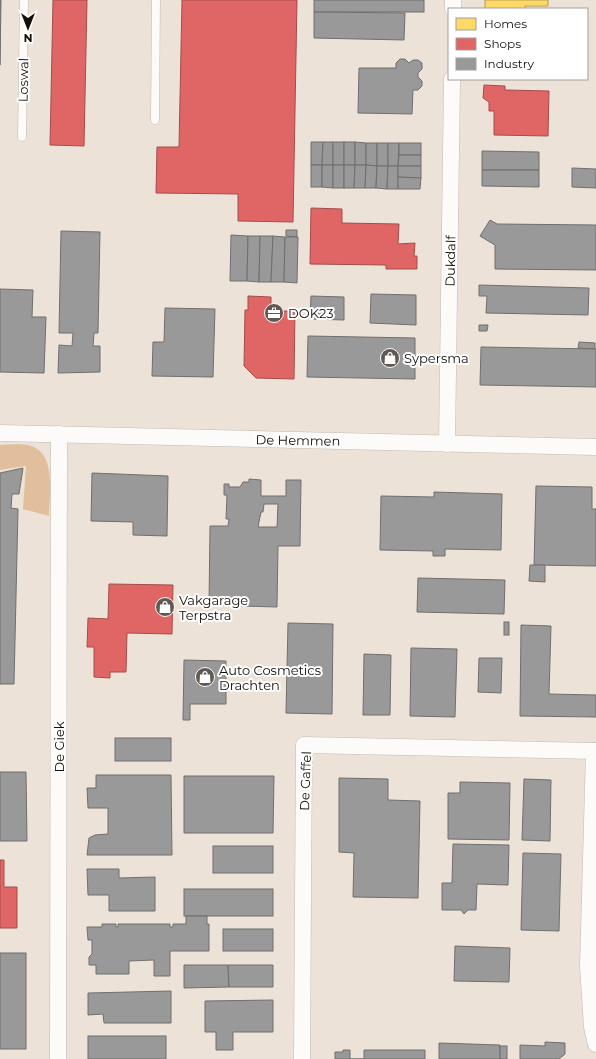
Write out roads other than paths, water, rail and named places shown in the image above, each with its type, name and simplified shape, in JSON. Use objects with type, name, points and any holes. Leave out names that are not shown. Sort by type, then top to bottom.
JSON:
[{"type":"street","name":"Dukdalf","points":[[447,444],[452,80]]},
{"type":"street","name":"De Hemmen","points":[[0,433],[596,447]]},
{"type":"street","name":"De Giek","points":[[58,1059],[59,434]]},
{"type":"street","name":"De Gaffel","points":[[302,1059],[304,745],[595,751]]},
{"type":"street","points":[[595,751],[588,966],[592,1027],[596,1044]]},
{"type":"lane","name":"Loswal","points":[[22,137],[24,0]]},
{"type":"lane","points":[[155,120],[156,0]]},
{"type":"place","name":"DOK23","points":[[274,313]]},
{"type":"place","name":"Sypersma","points":[[390,358]]},
{"type":"place","name":"Vakgarage Terpstra","points":[[165,607]]},
{"type":"place","name":"Auto Cosmetics Drachten","points":[[205,677]]}]
